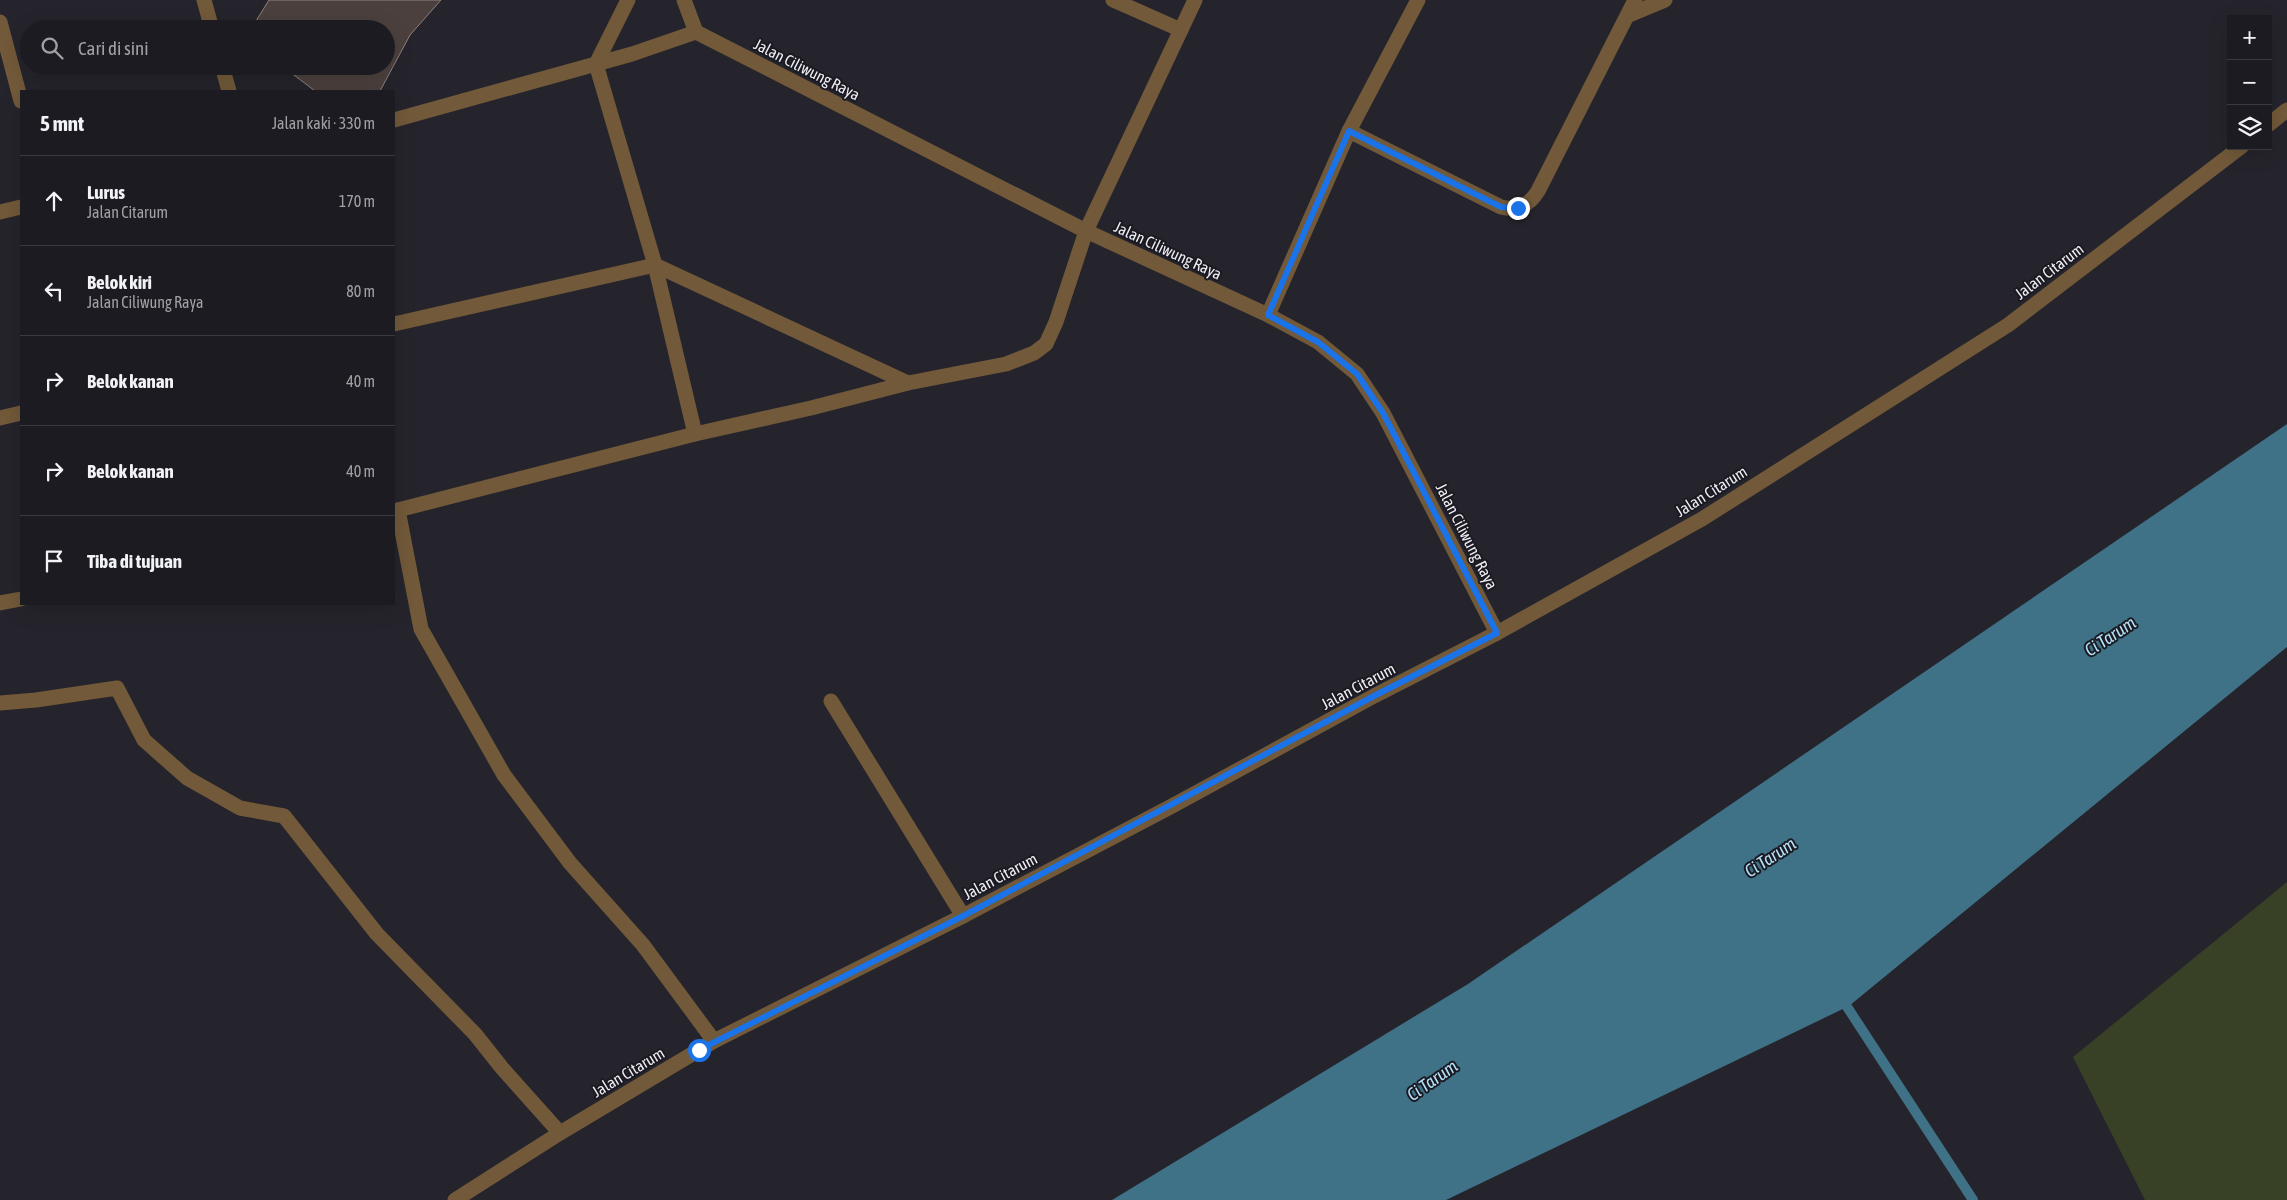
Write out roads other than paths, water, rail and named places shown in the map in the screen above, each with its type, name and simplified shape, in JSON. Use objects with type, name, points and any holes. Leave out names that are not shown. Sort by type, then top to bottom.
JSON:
[{"type":"street","points":[[204,0],[210,20]]},
{"type":"street","points":[[628,0],[596,64],[655,265],[694,434]]},
{"type":"street","points":[[395,120],[652,48],[696,32],[684,0]]},
{"type":"street","points":[[1113,0],[1181,30]]},
{"type":"street","points":[[714,1041],[642,945],[570,863],[504,775],[421,629],[396,510],[694,434],[811,408],[908,383],[1006,364],[1034,353],[1046,344],[1056,322],[1086,231],[1194,0]]},
{"type":"street","points":[[1268,315],[1349,131],[1418,0]]},
{"type":"street","points":[[1349,131],[1501,207],[1518,208],[1533,199],[1538,191],[1635,0]]},
{"type":"street","points":[[1629,15],[1665,0]]},
{"type":"street","points":[[0,22],[20,97]]},
{"type":"street","name":"Jalan Ciliwung Raya","points":[[696,32],[1086,231],[1268,315],[1318,342],[1357,374],[1383,413],[1497,633]]},
{"type":"street","points":[[225,75],[229,90]]},
{"type":"street","points":[[2272,122],[2287,110]]},
{"type":"street","name":"Jalan Citarum","points":[[455,1200],[560,1133],[714,1041],[963,916],[1374,696],[1497,633],[1702,519],[2008,325],[2237,150]]},
{"type":"street","points":[[0,212],[20,207]]},
{"type":"street","points":[[395,324],[655,265],[908,383]]},
{"type":"street","points":[[0,418],[20,413]]},
{"type":"street","points":[[0,603],[20,598]]},
{"type":"street","points":[[0,702],[36,700],[117,688],[144,740],[187,778],[240,808],[284,816],[377,934],[475,1034],[502,1068],[560,1133]]},
{"type":"street","points":[[831,701],[963,916]]},
{"type":"water","name":"Ci Tarum","points":[[2287,424],[2287,647],[1849,1006],[1446,1200],[1112,1200],[1468,984]]},
{"type":"waterway","points":[[1840,996],[1973,1200]]}]
